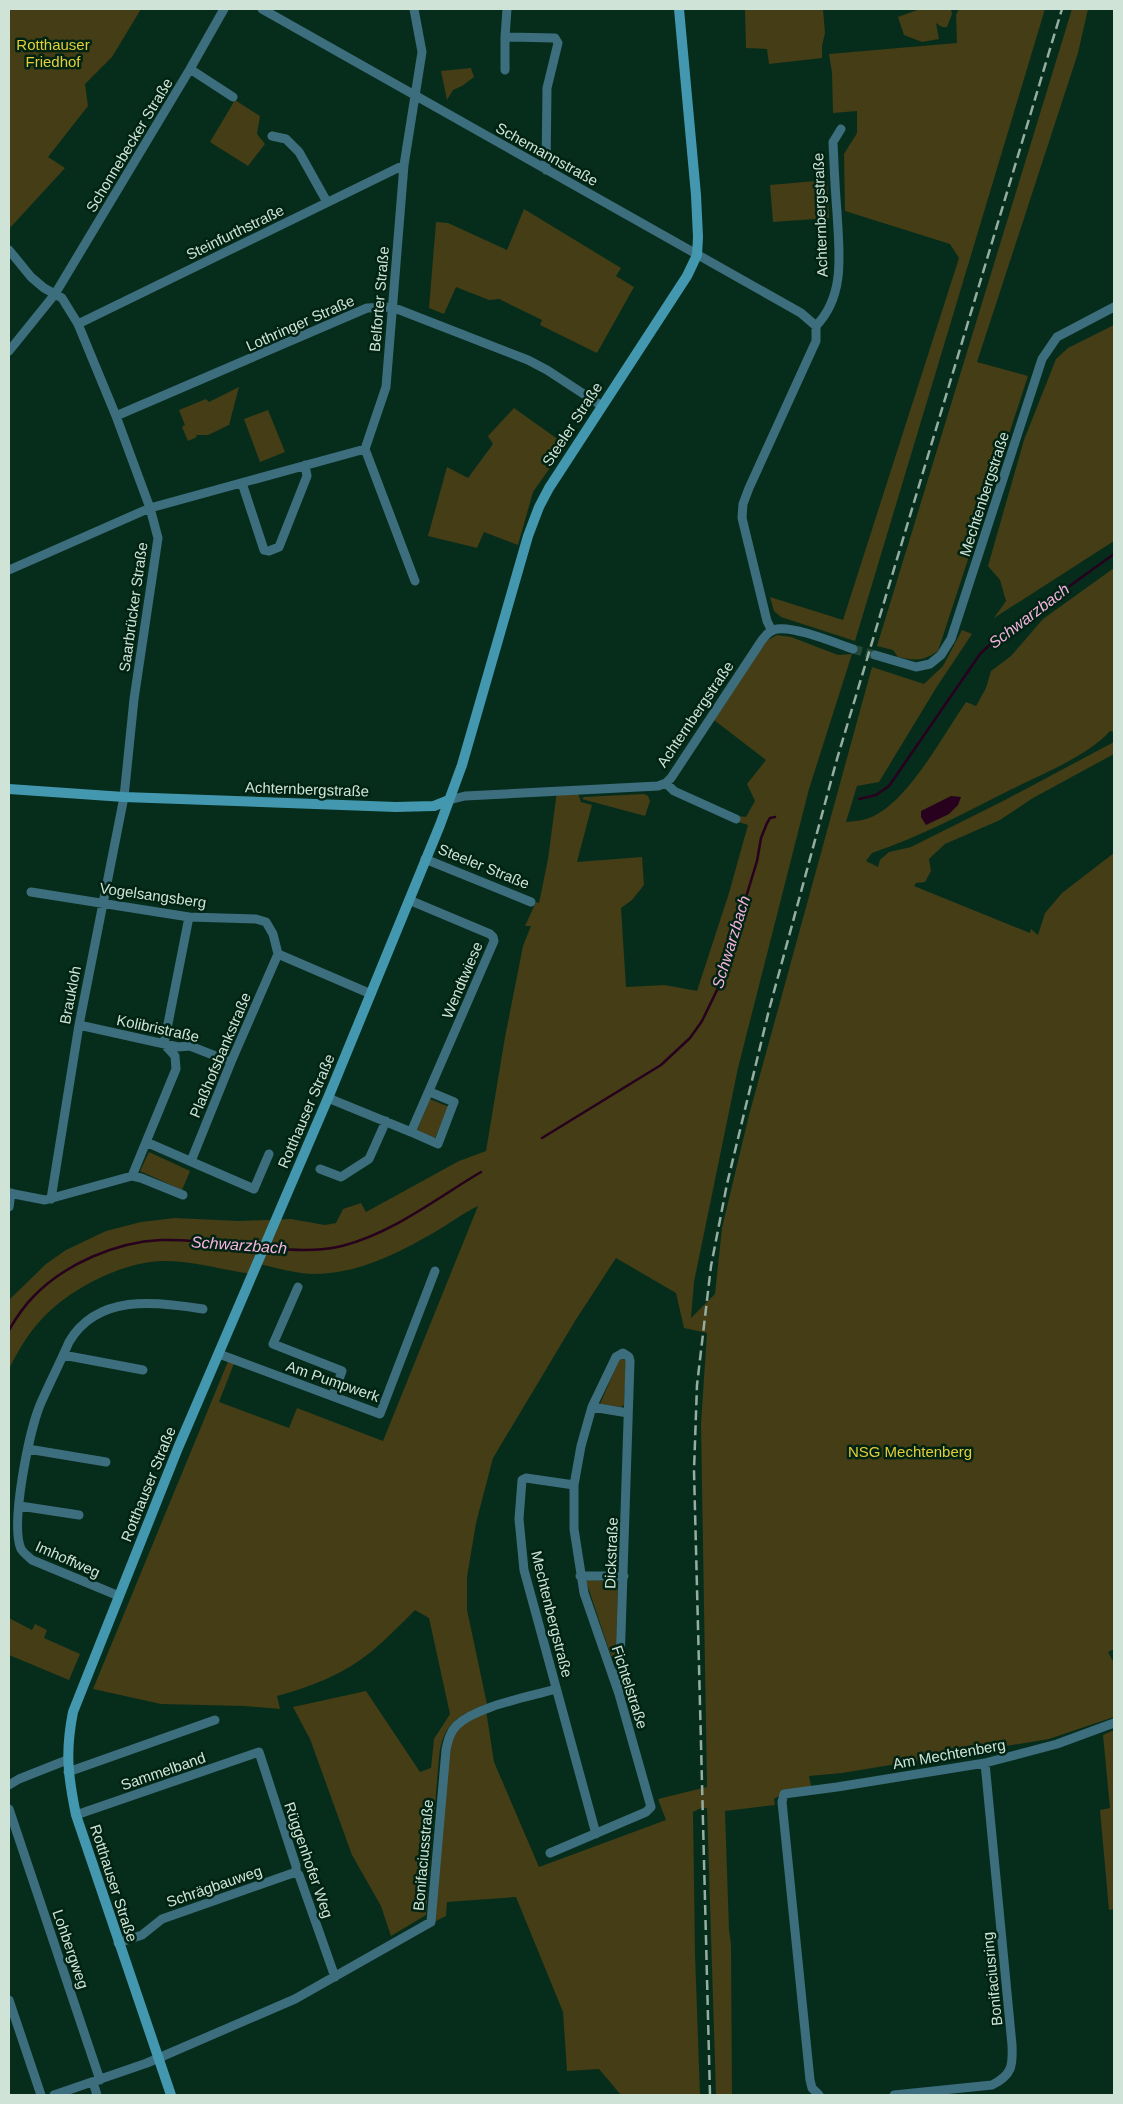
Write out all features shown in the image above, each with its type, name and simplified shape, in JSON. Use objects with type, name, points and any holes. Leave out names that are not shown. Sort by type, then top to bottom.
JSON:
[{"type":"main road","name":"Steeler Straße","points":[[409,900],[462,765],[528,536],[539,506],[687,276],[697,255],[696,195],[679,9]]},
{"type":"main road","name":"Achternbergstraße","points":[[9,789],[124,797],[396,807],[434,806],[449,800]]},
{"type":"main road","name":"Rotthauser Straße","points":[[171,2095],[76,1815],[68,1772],[68,1737],[73,1712],[178,1448],[328,1098],[409,900]]},
{"type":"street","name":"Schonnebecker Straße","points":[[9,352],[55,294],[224,9]]},
{"type":"street","name":"Schemannstraße","points":[[262,9],[810,319],[816,326]]},
{"type":"street","name":"Belforter Straße","points":[[365,449],[386,387],[404,165],[422,52],[414,9]]},
{"type":"street","points":[[505,70],[507,9]]},
{"type":"street","points":[[505,37],[555,38],[558,43],[547,88],[546,170]]},
{"type":"street","points":[[190,69],[233,97]]},
{"type":"street","name":"Achternbergstraße","points":[[449,800],[465,796],[658,786],[666,783],[762,640],[772,631],[767,621],[743,525],[743,504],[816,341],[816,326],[830,309],[838,280],[839,250],[833,142],[841,129]]},
{"type":"street","points":[[272,136],[286,139],[299,152],[326,202]]},
{"type":"street","name":"Steinfurthstraße","points":[[78,324],[404,165]]},
{"type":"street","points":[[9,250],[31,277],[55,294]]},
{"type":"street","name":"Saarbrücker Straße","points":[[55,294],[62,298],[78,324],[116,416],[150,508],[158,538],[134,699],[124,797]]},
{"type":"street","name":"Lothringer Straße","points":[[116,416],[367,308],[392,307],[528,360],[547,370],[602,406]]},
{"type":"street","name":"Mechtenbergstraße","points":[[875,655],[916,667],[930,664],[941,655],[951,639],[1042,359],[1057,337],[1114,307]]},
{"type":"street","points":[[9,570],[150,508],[365,449],[415,581]]},
{"type":"street","points":[[242,482],[264,550],[269,552],[279,547],[308,476],[305,466]]},
{"type":"street","points":[[772,631],[778,629],[795,631],[853,649]]},
{"type":"street","points":[[666,783],[674,791],[736,819]]},
{"type":"street","name":"Braukloh","points":[[51,1199],[78,1025],[124,797]]},
{"type":"street","name":"Steeler Straße","points":[[425,859],[532,902]]},
{"type":"street","name":"Vogelsangsberg","points":[[31,892],[188,917],[243,918],[266,922],[273,934],[278,954]]},
{"type":"street","name":"Wendtwiese","points":[[409,900],[494,936],[494,941],[411,1132]]},
{"type":"street","points":[[132,1176],[176,1069],[175,1056],[164,1044],[188,917]]},
{"type":"street","points":[[278,954],[371,994]]},
{"type":"street","name":"Plaßhofsbankstraße","points":[[191,1161],[278,954]]},
{"type":"street","name":"Kolibristraße","points":[[78,1025],[178,1047],[190,1046],[231,1062]]},
{"type":"street","points":[[328,1098],[438,1144],[454,1102],[430,1092]]},
{"type":"street","points":[[320,1169],[342,1177],[369,1159],[386,1121]]},
{"type":"street","points":[[146,1142],[254,1189],[269,1154]]},
{"type":"street","points":[[9,1207],[10,1193],[45,1200],[132,1176],[183,1195]]},
{"type":"street","name":"Am Pumpwerk","points":[[219,1354],[380,1414],[436,1271]]},
{"type":"street","points":[[298,1287],[273,1344],[342,1371],[333,1396]]},
{"type":"street","name":"Imhoffweg","points":[[119,1596],[32,1560],[24,1554],[18,1537],[20,1506],[28,1449],[40,1406],[74,1334],[83,1323],[101,1311],[124,1303],[148,1303],[203,1308]]},
{"type":"street","name":"Fichtelstraße","points":[[596,1834],[646,1812],[651,1807],[619,1694],[580,1576],[574,1530],[574,1485],[580,1446],[592,1407],[616,1357],[623,1353]]},
{"type":"street","name":"Dickstraße","points":[[619,1694],[630,1361],[629,1357],[623,1353]]},
{"type":"street","points":[[63,1355],[143,1370]]},
{"type":"street","points":[[592,1407],[628,1413]]},
{"type":"street","points":[[28,1449],[106,1462]]},
{"type":"street","name":"Mechtenbergstraße","points":[[556,1689],[524,1570],[519,1530],[520,1492],[522,1480],[526,1478],[574,1485]]},
{"type":"street","points":[[20,1506],[79,1515]]},
{"type":"street","points":[[580,1576],[624,1576]]},
{"type":"street","points":[[550,1853],[596,1834],[556,1689]]},
{"type":"street","name":"Bonifaciusstraße","points":[[54,2095],[158,2059],[295,1999],[431,1922],[446,1750],[450,1735],[457,1726],[477,1712],[556,1689]]},
{"type":"street","name":"Sammelband","points":[[68,1772],[215,1720]]},
{"type":"street","name":"Am Mechtenberg","points":[[819,2095],[812,2088],[810,2080],[782,1811],[784,1794],[985,1763],[1057,1744],[1114,1723]]},
{"type":"street","name":"Rüggenhofer Weg","points":[[259,1752],[296,1866],[296,1872],[299,1875],[335,1976]]},
{"type":"street","name":"Sammelband","points":[[76,1815],[259,1752]]},
{"type":"street","points":[[9,1786],[20,1779],[67,1760]]},
{"type":"street","name":"Bonifaciusring","points":[[894,2095],[992,2085],[1002,2080],[1012,2066],[1012,2045],[985,1763]]},
{"type":"street","name":"Lohbergweg","points":[[9,1809],[12,1827],[97,2081],[97,2095]]},
{"type":"street","name":"Schrägbauweg","points":[[118,1943],[142,1935],[162,1919],[296,1872]]},
{"type":"street","points":[[9,2000],[41,2095]]},
{"type":"green space","name":"Rotthauser Friedhof","points":[[9,9],[141,9],[112,57],[85,84],[88,106],[48,157],[65,168],[9,229]]},
{"type":"green space","points":[[745,9],[823,9],[825,33],[822,58],[769,64],[767,49],[746,48]]},
{"type":"green space","points":[[920,9],[951,9],[952,14],[947,27],[942,27],[936,23],[939,39],[922,42],[904,35],[898,17]]},
{"type":"green space","points":[[959,9],[1045,9],[855,641],[781,617],[774,611],[770,597],[843,620],[959,258],[950,244],[845,211],[844,154],[857,133],[857,111],[833,113],[832,73],[829,54],[957,43],[956,15]]},
{"type":"green space","points":[[1072,9],[1088,9],[1078,53],[977,362],[1028,376],[938,651],[928,657],[919,659],[898,657],[893,650],[877,646]]},
{"type":"green space","points":[[471,68],[474,77],[453,90],[447,100],[441,71]]},
{"type":"green space","points":[[235,100],[260,116],[257,134],[265,144],[248,166],[210,142]]},
{"type":"green space","points":[[827,180],[829,218],[773,222],[770,185]]},
{"type":"green space","points":[[524,209],[621,268],[616,276],[634,287],[597,353],[540,325],[542,320],[499,299],[489,300],[456,287],[444,314],[429,308],[436,222],[448,223],[507,250]]},
{"type":"green space","points":[[1114,325],[1114,541],[994,618],[1006,601],[1000,580],[988,566],[1024,440],[1056,359],[1068,348]]},
{"type":"green space","points":[[239,387],[229,425],[208,435],[196,435],[197,437],[188,441],[182,427],[185,425],[179,410],[206,399],[209,402]]},
{"type":"green space","points":[[514,408],[566,445],[533,492],[518,545],[484,532],[477,548],[428,536],[447,467],[468,478],[493,444],[488,436]]},
{"type":"green space","points":[[268,410],[285,452],[260,462],[244,419]]},
{"type":"green space","name":"NSG Mechtenberg","points":[[1114,568],[1114,732],[1110,731],[1089,748],[1064,764],[925,832],[872,853],[866,861],[878,867],[880,860],[889,852],[911,847],[1114,742],[1114,754],[1033,798],[1000,820],[945,844],[929,859],[931,871],[925,882],[916,883],[914,886],[1030,933],[1031,929],[1038,935],[1045,913],[1062,893],[1114,853],[1114,1649],[1108,1652],[1114,1663],[1114,1717],[1049,1739],[842,1773],[809,1776],[812,1790],[784,1793],[774,1799],[775,1805],[725,1811],[731,1944],[732,2095],[716,2095],[707,1808],[701,1808],[693,1812],[695,1954],[700,2095],[621,2095],[599,2069],[567,2071],[563,2012],[516,1897],[447,1902],[446,1916],[434,1922],[446,1750],[457,1725],[486,1710],[494,1762],[539,1867],[666,1820],[658,1799],[707,1787],[701,1424],[707,1333],[684,1328],[676,1293],[616,1258],[575,1321],[493,1458],[476,1523],[467,1577],[467,1610],[487,1704],[460,1717],[448,1728],[444,1736],[439,1757],[426,1915],[391,1936],[381,1906],[352,1855],[310,1739],[293,1707],[366,1691],[420,1772],[431,1768],[434,1739],[450,1714],[429,1618],[415,1610],[371,1652],[350,1667],[314,1684],[277,1696],[280,1709],[161,1704],[93,1689],[229,1359],[235,1361],[219,1402],[289,1428],[297,1408],[383,1441],[478,1206],[392,1255],[345,1271],[312,1274],[259,1264],[252,1274],[175,1261],[148,1262],[131,1266],[97,1279],[80,1288],[51,1310],[31,1332],[9,1369],[9,1300],[46,1264],[66,1250],[106,1231],[141,1222],[175,1218],[239,1221],[291,1219],[325,1225],[336,1223],[343,1209],[361,1203],[366,1212],[459,1161],[486,1151],[505,1037],[523,946],[531,926],[525,926],[536,902],[539,903],[548,859],[557,791],[577,790],[581,802],[592,805],[577,862],[642,857],[644,885],[632,900],[621,908],[626,987],[665,985],[697,991],[729,893],[748,825],[735,821],[738,816],[746,817],[755,801],[747,784],[766,760],[714,720],[766,641],[777,635],[791,637],[838,655],[852,654],[809,789],[738,1068],[694,1282],[691,1318],[715,1294],[722,1228],[749,1115],[872,667],[924,684],[943,666],[962,630],[972,634],[936,688],[879,782],[857,786],[846,822],[866,819],[881,812],[895,801],[909,786],[935,751],[966,702],[976,706],[986,688],[991,671],[1011,656],[1043,619]]},
{"type":"green space","points":[[644,794],[648,796],[650,801],[645,816],[582,799],[584,797]]},
{"type":"green space","points":[[430,1099],[449,1107],[435,1138],[417,1130]]},
{"type":"green space","points":[[149,1152],[190,1171],[182,1190],[140,1171]]},
{"type":"green space","points":[[623,1359],[626,1361],[624,1405],[621,1407],[600,1404],[619,1360]]},
{"type":"green space","points":[[587,1580],[618,1581],[616,1655],[614,1658],[611,1656]]},
{"type":"green space","points":[[9,1618],[32,1630],[35,1624],[47,1630],[44,1638],[80,1654],[69,1680],[9,1655]]},
{"type":"green space","points":[[1114,1730],[1114,1909],[1109,1910],[1100,1810],[1110,1808],[1103,1735]]},
{"type":"shaded area","points":[[951,796],[961,797],[958,805],[949,814],[926,825],[921,817],[921,811]]},
{"type":"waterway","name":"Schwarzbach","points":[[859,799],[876,795],[889,786],[980,654],[996,639],[1114,554]]},
{"type":"waterway","name":"Schwarzbach","points":[[542,1138],[661,1065],[690,1038],[702,1021],[719,986],[757,861],[761,838],[770,818],[775,817]]},
{"type":"waterway","name":"Schwarzbach","points":[[266,1248],[314,1250],[342,1246],[361,1240],[397,1224],[481,1172]]},
{"type":"waterway","name":"Schwarzbach","points":[[9,1330],[27,1304],[47,1284],[76,1265],[109,1250],[127,1245],[161,1240],[198,1241],[260,1247]]},
{"type":"tunnel","points":[[853,649],[875,655]]},
{"type":"railway","points":[[710,2095],[694,1471],[697,1385],[711,1266],[727,1184],[769,1010],[837,759],[1062,9]]}]
